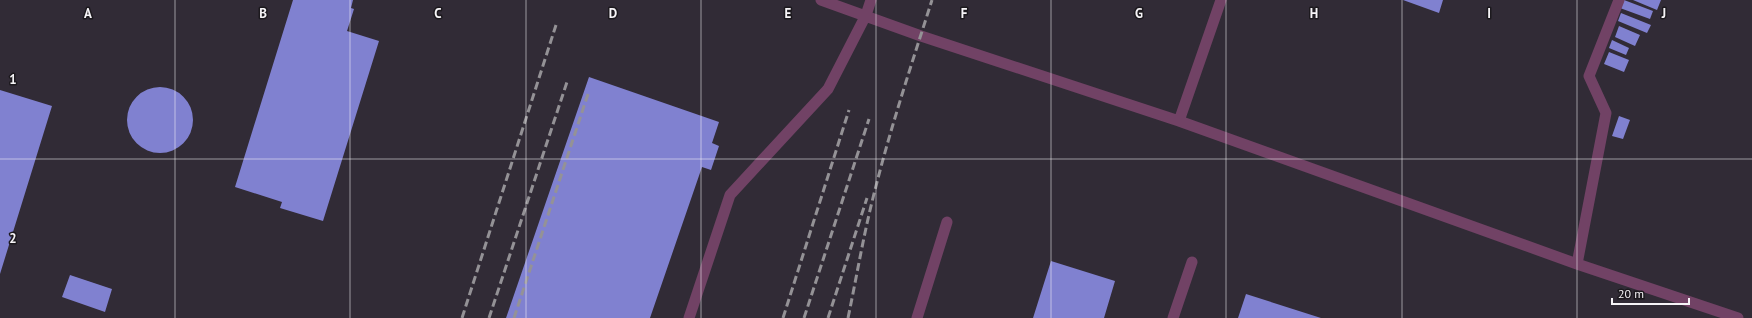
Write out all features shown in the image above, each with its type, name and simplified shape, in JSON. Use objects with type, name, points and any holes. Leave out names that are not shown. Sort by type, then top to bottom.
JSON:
[{"type":"lane","points":[[821,0],[921,36],[1179,121],[1577,264],[1738,318]]},
{"type":"lane","points":[[689,318],[730,195],[828,89],[866,15],[871,0]]},
{"type":"lane","points":[[1179,121],[1221,0]]},
{"type":"lane","points":[[1577,264],[1606,113],[1589,76],[1618,0]]},
{"type":"lane","points":[[917,318],[947,222]]},
{"type":"lane","points":[[1173,318],[1192,262]]},
{"type":"shaded area","points":[[0,0],[1752,0],[1752,318],[0,318]]},
{"type":"building","points":[[293,0],[353,0],[351,8],[354,9],[347,31],[379,41],[323,221],[280,208],[282,202],[235,187]]},
{"type":"building","points":[[1403,0],[1443,0],[1439,13]]},
{"type":"building","points":[[1624,0],[1653,11],[1650,19],[1620,8]]},
{"type":"building","points":[[1633,0],[1661,0],[1657,10]]},
{"type":"building","points":[[1621,13],[1651,25],[1647,33],[1618,21]]},
{"type":"building","points":[[1619,26],[1640,35],[1635,46],[1615,37]]},
{"type":"building","points":[[1612,40],[1629,48],[1626,55],[1609,48]]},
{"type":"building","points":[[1609,52],[1629,60],[1624,72],[1604,64]]},
{"type":"building","points":[[589,77],[719,122],[712,143],[719,146],[711,170],[702,167],[650,318],[506,318]]},
{"type":"building","points":[[160,87],[173,89],[183,97],[191,107],[193,120],[191,133],[183,143],[173,151],[160,153],[147,151],[137,143],[129,133],[127,120],[129,107],[137,97],[147,89]]},
{"type":"building","points":[[0,90],[52,106],[0,274]]},
{"type":"building","points":[[1619,116],[1630,120],[1623,139],[1612,136]]},
{"type":"building","points":[[1051,261],[1115,281],[1104,318],[1033,318]]},
{"type":"building","points":[[70,275],[112,289],[105,312],[62,297]]},
{"type":"building","points":[[1246,294],[1321,318],[1238,318]]},
{"type":"railway","points":[[848,318],[867,222],[881,166],[932,0]]},
{"type":"railway","points":[[462,318],[556,25]]},
{"type":"railway","points":[[489,318],[567,82]]},
{"type":"railway","points":[[514,318],[589,91]]},
{"type":"railway","points":[[783,318],[849,110]]},
{"type":"railway","points":[[804,318],[869,119]]},
{"type":"railway","points":[[828,318],[867,198]]}]
